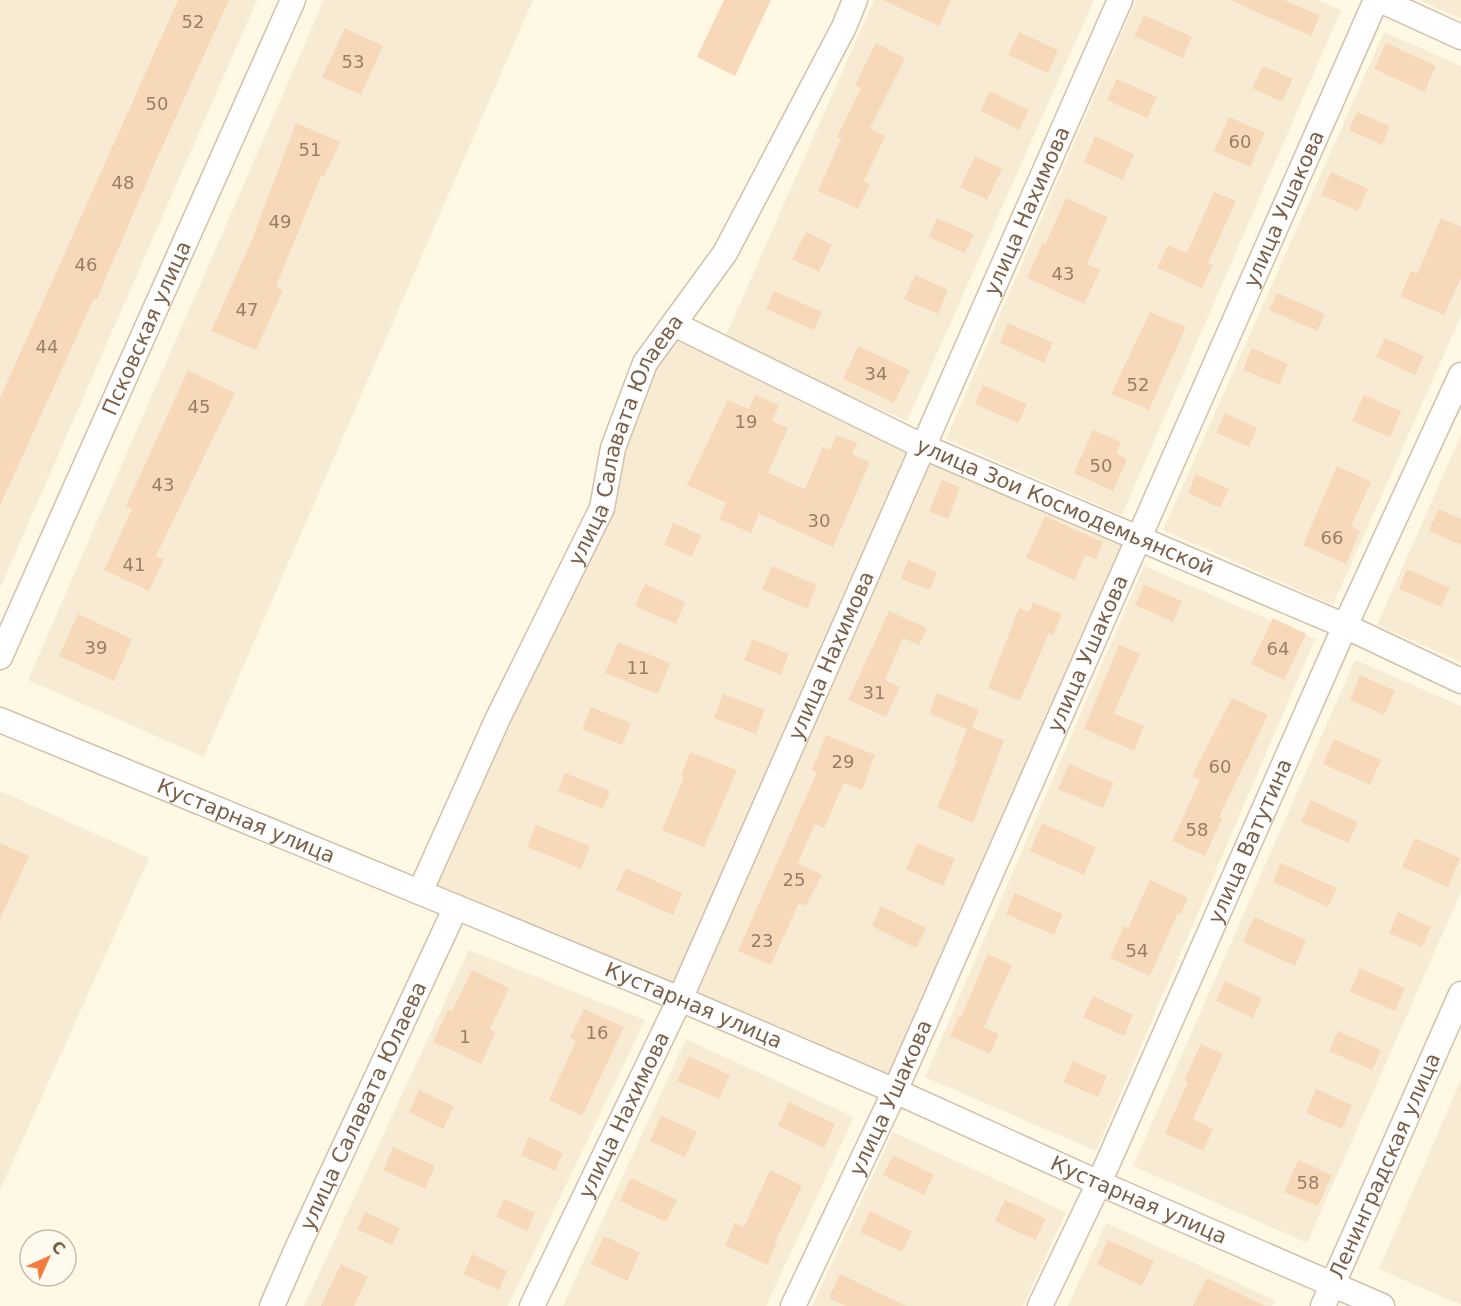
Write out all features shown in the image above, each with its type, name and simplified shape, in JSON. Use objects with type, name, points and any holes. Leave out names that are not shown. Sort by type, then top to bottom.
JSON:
[{"type":"street","name":"Псковская улица","points":[[0,657],[293,0]]},
{"type":"street","name":"улица Салавата Юлаева","points":[[420,892],[498,718],[602,508],[612,448],[645,363],[725,253],[844,27],[855,0]]},
{"type":"street","name":"улица Нахимова","points":[[532,1306],[680,999],[1120,0]]},
{"type":"street","name":"улица Ушакова","points":[[793,1306],[895,1091],[1376,0]]},
{"type":"street","points":[[1380,0],[1461,37]]},
{"type":"street","name":"улица Зои Космодемьянской","points":[[674,324],[924,447],[1345,627],[1461,681]]},
{"type":"street","name":"улица Ватутина","points":[[1040,1306],[1099,1183],[1345,627],[1461,375]]},
{"type":"street","name":"Кустарная улица","points":[[0,720],[680,999],[895,1091],[1382,1306]]},
{"type":"street","name":"улица Салавата Юлаева","points":[[272,1306],[456,907]]},
{"type":"street","name":"Ленинградская улица","points":[[1323,1306],[1461,993]]},
{"type":"shaded area","points":[[0,0],[257,0],[0,588]]},
{"type":"shaded area","points":[[324,0],[533,0],[204,757],[28,680]]},
{"type":"shaded area","points":[[874,0],[1094,0],[907,421],[724,340]]},
{"type":"shaded area","points":[[1136,0],[1317,0],[1341,10],[1122,515],[946,439]]},
{"type":"shaded area","points":[[1419,0],[1461,0],[1461,19]]},
{"type":"shaded area","points":[[1384,32],[1461,66],[1461,316],[1333,605],[1163,530]]},
{"type":"shaded area","points":[[675,329],[919,448],[678,992],[426,890],[607,508],[649,363]]},
{"type":"shaded area","points":[[1461,435],[1461,662],[1377,625]]},
{"type":"shaded area","points":[[926,451],[1131,539],[893,1085],[687,995]]},
{"type":"shaded area","points":[[1144,566],[1315,639],[1096,1151],[925,1077]]},
{"type":"shaded area","points":[[1355,660],[1461,706],[1461,892],[1307,1243],[1133,1166]]},
{"type":"shaded area","points":[[0,791],[149,858],[0,1190]]},
{"type":"shaded area","points":[[469,950],[645,1020],[508,1306],[304,1306]]},
{"type":"shaded area","points":[[686,1039],[854,1117],[766,1306],[563,1306]]},
{"type":"shaded area","points":[[1461,1080],[1461,1305],[1379,1269]]},
{"type":"shaded area","points":[[893,1132],[1066,1212],[1023,1306],[812,1306]]},
{"type":"shaded area","points":[[1106,1223],[1275,1300],[1272,1306],[1068,1306]]},
{"type":"building","points":[[178,0],[229,0],[154,165],[97,299],[94,298],[0,506],[0,398]]},
{"type":"building","points":[[724,0],[771,0],[735,76],[697,57]]},
{"type":"building","points":[[883,0],[951,0],[939,26]]},
{"type":"building","points":[[1230,0],[1284,0],[1320,16],[1311,36]]},
{"type":"building","points":[[1144,15],[1192,37],[1183,58],[1134,36]]},
{"type":"building","points":[[345,28],[383,46],[361,95],[322,77]]},
{"type":"building","points":[[1019,32],[1058,50],[1048,73],[1008,55]]},
{"type":"building","points":[[876,43],[905,58],[870,128],[885,136],[864,181],[870,184],[858,209],[818,191],[841,139],[837,137],[861,88],[855,85]]},
{"type":"building","points":[[1386,43],[1436,66],[1424,92],[1374,69]]},
{"type":"building","points":[[1263,66],[1293,79],[1282,102],[1252,88]]},
{"type":"building","points":[[1117,79],[1157,97],[1147,118],[1107,100]]},
{"type":"building","points":[[990,91],[1029,110],[1019,130],[980,111]]},
{"type":"building","points":[[1357,112],[1390,126],[1382,145],[1349,130]]},
{"type":"building","points":[[1229,117],[1265,133],[1250,167],[1214,151]]},
{"type":"building","points":[[296,123],[340,142],[324,177],[321,176],[276,286],[283,290],[256,350],[211,331],[251,242]]},
{"type":"building","points":[[1095,136],[1134,154],[1123,180],[1084,162]]},
{"type":"building","points":[[975,156],[1002,169],[987,200],[960,187]]},
{"type":"building","points":[[1331,172],[1368,189],[1358,211],[1321,195]]},
{"type":"building","points":[[1214,192],[1236,201],[1208,263],[1213,265],[1202,288],[1157,268],[1168,245],[1187,253]]},
{"type":"building","points":[[1066,198],[1108,217],[1087,264],[1100,270],[1084,304],[1027,278]]},
{"type":"building","points":[[937,218],[974,234],[965,253],[929,237]]},
{"type":"building","points":[[1441,218],[1461,227],[1461,278],[1444,315],[1400,296],[1411,271],[1417,274]]},
{"type":"building","points":[[806,232],[832,245],[819,272],[792,259]]},
{"type":"building","points":[[915,275],[948,290],[938,314],[904,299]]},
{"type":"building","points":[[774,291],[822,312],[814,330],[766,309]]},
{"type":"building","points":[[1277,293],[1325,314],[1317,331],[1269,310]]},
{"type":"building","points":[[1150,312],[1186,327],[1149,410],[1111,394]]},
{"type":"building","points":[[1008,323],[1053,343],[1044,363],[1000,343]]},
{"type":"building","points":[[1385,338],[1424,356],[1415,375],[1376,357]]},
{"type":"building","points":[[858,346],[910,370],[894,403],[843,379]]},
{"type":"building","points":[[1252,348],[1288,364],[1279,385],[1243,370]]},
{"type":"building","points":[[188,370],[235,393],[156,556],[164,559],[149,591],[104,570],[132,509],[126,506]]},
{"type":"building","points":[[983,385],[1027,404],[1018,423],[975,404]]},
{"type":"building","points":[[755,395],[779,405],[772,421],[788,428],[768,473],[805,489],[823,447],[830,450],[836,435],[857,443],[852,454],[870,462],[833,547],[759,514],[751,533],[719,519],[726,503],[687,485],[728,400],[749,409]]},
{"type":"building","points":[[1364,395],[1401,411],[1390,437],[1352,421]]},
{"type":"building","points":[[1225,413],[1257,428],[1249,447],[1216,433]]},
{"type":"building","points":[[1093,430],[1121,442],[1116,453],[1127,459],[1113,491],[1074,473]]},
{"type":"building","points":[[1337,466],[1371,482],[1351,526],[1360,531],[1346,564],[1303,545]]},
{"type":"building","points":[[1196,474],[1229,489],[1220,508],[1188,493]]},
{"type":"building","points":[[942,480],[960,487],[948,519],[929,511]]},
{"type":"building","points":[[1438,509],[1461,519],[1461,545],[1429,531]]},
{"type":"building","points":[[1045,516],[1103,542],[1096,559],[1085,555],[1075,580],[1026,558]]},
{"type":"building","points":[[673,523],[701,535],[692,557],[664,545]]},
{"type":"building","points":[[908,560],[937,572],[930,590],[901,579]]},
{"type":"building","points":[[772,566],[817,585],[807,609],[762,589]]},
{"type":"building","points":[[1407,569],[1450,588],[1441,607],[1399,589]]},
{"type":"building","points":[[645,584],[685,602],[676,624],[635,606]]},
{"type":"building","points":[[1144,585],[1182,601],[1173,622],[1135,605]]},
{"type":"building","points":[[1033,602],[1062,614],[1053,635],[1049,633],[1020,701],[988,688],[1019,608],[1029,612]]},
{"type":"building","points":[[889,611],[927,628],[919,645],[903,638],[885,680],[900,687],[886,717],[848,700]]},
{"type":"building","points":[[78,614],[132,639],[114,681],[59,656]]},
{"type":"building","points":[[1273,618],[1306,634],[1284,680],[1251,664]]},
{"type":"building","points":[[753,639],[789,654],[781,675],[744,660]]},
{"type":"building","points":[[618,642],[670,663],[658,694],[605,673]]},
{"type":"building","points":[[1119,645],[1140,654],[1114,713],[1144,726],[1134,751],[1084,729]]},
{"type":"building","points":[[1360,675],[1395,691],[1384,715],[1350,700]]},
{"type":"building","points":[[937,693],[979,710],[972,728],[1004,740],[973,823],[937,807],[967,729],[929,714]]},
{"type":"building","points":[[723,694],[765,710],[756,734],[714,718]]},
{"type":"building","points":[[1232,698],[1268,715],[1219,817],[1222,819],[1205,856],[1172,841],[1200,780],[1192,776]]},
{"type":"building","points":[[591,707],[631,723],[622,745],[582,729]]},
{"type":"building","points":[[826,735],[875,755],[862,790],[844,783],[824,828],[815,824],[798,863],[822,875],[806,906],[799,903],[771,965],[738,951],[817,772],[812,770]]},
{"type":"building","points":[[1334,739],[1381,760],[1370,785],[1323,764]]},
{"type":"building","points":[[690,752],[737,770],[704,847],[662,830],[684,777],[681,776]]},
{"type":"building","points":[[1069,764],[1114,783],[1103,808],[1058,789]]},
{"type":"building","points":[[565,773],[610,791],[603,809],[558,791]]},
{"type":"building","points":[[1311,800],[1358,822],[1348,843],[1301,822]]},
{"type":"building","points":[[1042,823],[1096,847],[1084,875],[1030,851]]},
{"type":"building","points":[[536,825],[590,846],[581,869],[527,847]]},
{"type":"building","points":[[1415,838],[1460,858],[1448,887],[1402,867]]},
{"type":"building","points":[[0,843],[29,856],[0,919]]},
{"type":"building","points":[[917,843],[955,859],[943,886],[906,869]]},
{"type":"building","points":[[1281,863],[1337,888],[1328,907],[1273,882]]},
{"type":"building","points":[[626,868],[682,893],[673,915],[616,890]]},
{"type":"building","points":[[1150,880],[1188,898],[1181,914],[1178,913],[1150,976],[1110,958],[1124,926],[1128,928]]},
{"type":"building","points":[[1015,893],[1063,914],[1054,935],[1006,914]]},
{"type":"building","points":[[881,906],[926,928],[916,948],[872,926]]},
{"type":"building","points":[[1398,912],[1431,927],[1422,947],[1389,933]]},
{"type":"building","points":[[1254,917],[1306,940],[1295,966],[1243,942]]},
{"type":"building","points":[[988,954],[1012,965],[984,1027],[999,1034],[990,1054],[950,1036],[959,1016],[961,1017]]},
{"type":"building","points":[[1360,968],[1405,988],[1395,1011],[1350,992]]},
{"type":"building","points":[[472,970],[509,988],[490,1029],[496,1032],[481,1064],[433,1042],[448,1010],[452,1011]]},
{"type":"building","points":[[1225,981],[1262,998],[1253,1018],[1216,1001]]},
{"type":"building","points":[[1093,996],[1133,1015],[1124,1036],[1083,1017]]},
{"type":"building","points":[[584,1009],[624,1027],[582,1116],[549,1100],[576,1041],[570,1038]]},
{"type":"building","points":[[1338,1031],[1381,1050],[1372,1070],[1329,1051]]},
{"type":"building","points":[[1201,1044],[1223,1054],[1193,1119],[1213,1129],[1203,1151],[1165,1133],[1188,1082],[1184,1080]]},
{"type":"building","points":[[689,1056],[730,1075],[719,1099],[677,1081]]},
{"type":"building","points":[[1073,1061],[1107,1076],[1098,1097],[1063,1082]]},
{"type":"building","points":[[1316,1089],[1352,1105],[1342,1129],[1306,1113]]},
{"type":"building","points":[[419,1090],[454,1106],[443,1129],[409,1112]]},
{"type":"building","points":[[789,1102],[835,1124],[824,1148],[778,1126]]},
{"type":"building","points":[[661,1116],[697,1132],[685,1157],[650,1141]]},
{"type":"building","points":[[529,1137],[563,1153],[555,1171],[521,1155]]},
{"type":"building","points":[[393,1147],[435,1166],[425,1189],[383,1170]]},
{"type":"building","points":[[893,1155],[934,1175],[924,1195],[883,1175]]},
{"type":"building","points":[[1298,1160],[1332,1175],[1318,1206],[1284,1192]]},
{"type":"building","points":[[770,1170],[802,1186],[775,1242],[777,1243],[767,1265],[725,1245],[735,1223],[744,1227]]},
{"type":"building","points":[[631,1178],[677,1200],[666,1222],[620,1201]]},
{"type":"building","points":[[504,1199],[535,1213],[527,1231],[496,1217]]},
{"type":"building","points":[[1005,1200],[1046,1219],[1035,1240],[995,1221]]},
{"type":"building","points":[[870,1211],[912,1231],[902,1252],[860,1232]]},
{"type":"building","points":[[365,1212],[400,1228],[392,1245],[357,1229]]},
{"type":"building","points":[[604,1236],[640,1253],[627,1281],[591,1264]]},
{"type":"building","points":[[1108,1240],[1154,1261],[1142,1286],[1097,1264]]},
{"type":"building","points":[[472,1254],[507,1271],[499,1290],[463,1274]]},
{"type":"building","points":[[341,1264],[368,1277],[354,1306],[321,1306]]},
{"type":"building","points":[[840,1274],[906,1306],[846,1306],[829,1298]]},
{"type":"building","points":[[1207,1278],[1265,1306],[1193,1306]]}]
